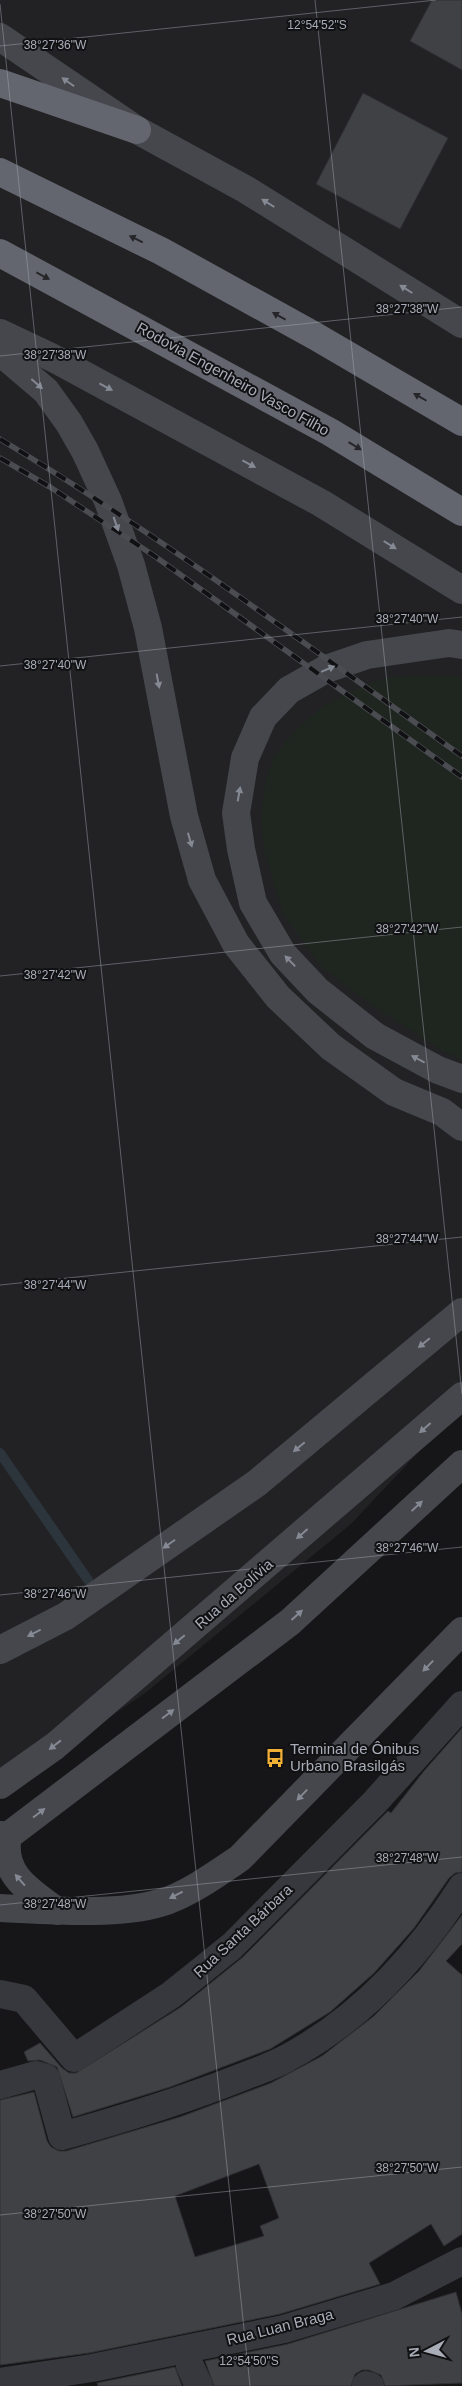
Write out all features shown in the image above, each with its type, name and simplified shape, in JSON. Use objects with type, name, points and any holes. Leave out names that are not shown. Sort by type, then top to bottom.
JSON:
[{"type":"highway","points":[[0,83],[137,130]]},
{"type":"highway","points":[[0,172],[169,256],[315,336],[462,422]]},
{"type":"highway","name":"Rodovia Engenheiro Vasco Filho","points":[[0,253],[322,427],[462,512]]},
{"type":"main road","points":[[0,37],[137,130],[245,189],[462,324]]},
{"type":"main road","points":[[0,333],[53,358],[322,503],[462,590]]},
{"type":"main road","points":[[0,352],[46,391],[69,423],[85,451],[108,501],[131,565],[148,628],[184,816],[199,871],[236,944],[278,997],[331,1047],[394,1092],[442,1112],[462,1127]]},
{"type":"main road","points":[[462,645],[449,643],[367,655],[326,669],[289,690],[263,717],[245,758],[236,813],[241,849],[253,903],[283,954],[318,991],[375,1036],[438,1070],[462,1079]]},
{"type":"main road","points":[[0,1650],[66,1616],[257,1483],[462,1312]]},
{"type":"main road","name":"Rua da Bolívia","points":[[0,1785],[55,1746],[462,1396]]},
{"type":"main road","points":[[57,1911],[33,1893],[17,1877],[8,1862],[3,1838],[290,1622],[462,1464]]},
{"type":"main road","points":[[0,1908],[57,1911],[113,1910],[161,1903],[205,1881],[240,1858],[462,1632]]},
{"type":"street","name":"Rua Santa Bárbara","points":[[0,1994],[24,1999],[74,2058],[171,1995],[232,1946],[375,1802],[462,1705]]},
{"type":"street","points":[[0,2085],[36,2075],[46,2078],[62,2136],[137,2116],[203,2093],[286,2058],[360,2008],[400,1969],[462,1887]]},
{"type":"street","name":"Rua Luan Braga","points":[[0,2382],[92,2368],[284,2329],[394,2296],[462,2261]]},
{"type":"street","points":[[366,2385],[370,2386]]},
{"type":"shaded area","points":[[0,0],[462,0],[462,1406],[351,1524],[144,1694],[0,1790]]},
{"type":"shaded area","points":[[451,675],[462,677],[462,1060],[441,1050],[373,1006],[323,968],[283,914],[264,850],[261,817],[265,784],[275,755],[296,730],[322,707],[351,691],[388,677]]},
{"type":"building","points":[[432,0],[462,0],[462,70],[410,41]]},
{"type":"building","points":[[363,93],[448,138],[400,229],[316,184]]},
{"type":"building","points":[[462,1728],[462,1872],[455,1873],[449,1878],[414,1928],[374,1973],[330,2012],[270,2049],[170,2087],[73,2117],[57,2067],[40,2060],[28,2061],[24,2052],[40,2043],[62,2068],[69,2073],[76,2073],[181,2007],[243,1957],[388,1811],[391,1813],[424,1771]]},
{"type":"building","points":[[462,1915],[462,1944],[446,1961],[462,1975],[462,2234],[444,2246],[431,2224],[369,2263],[380,2284],[280,2314],[89,2353],[0,2365],[0,2100],[34,2092],[47,2141],[51,2147],[59,2151],[66,2151],[180,2117],[271,2083],[322,2056],[374,2016],[419,1971]],"holes":[[[259,2164],[279,2218],[260,2226],[264,2236],[195,2257],[175,2196]]]},
{"type":"building","points":[[456,2292],[462,2314],[462,2383],[385,2386],[381,2375],[369,2370],[362,2370],[355,2374],[351,2386],[214,2386],[205,2361],[288,2344]]},
{"type":"building","points":[[175,2367],[182,2386],[98,2386],[97,2383]]},
{"type":"waterway","points":[[0,1453],[88,1580]]},
{"type":"railway","points":[[0,439],[60,476],[176,553],[462,756]]},
{"type":"railway","points":[[0,458],[50,487],[153,555],[462,777]]},
{"type":"place","name":"Terminal de Ônibus Urbano Brasilgás","points":[[275,1758]]}]
